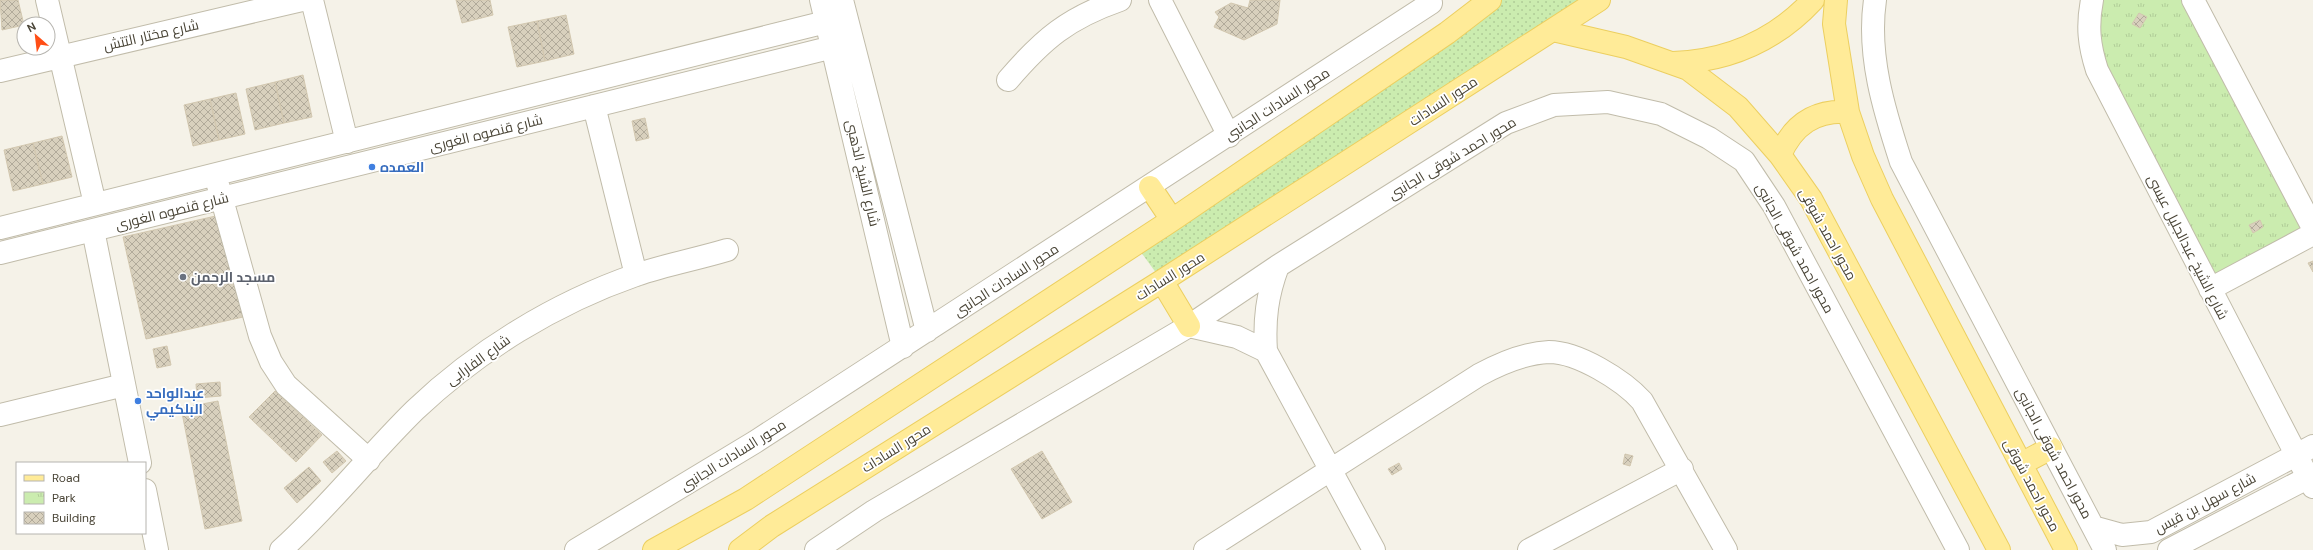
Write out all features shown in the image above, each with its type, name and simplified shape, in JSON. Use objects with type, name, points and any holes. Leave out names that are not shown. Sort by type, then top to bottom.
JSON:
[{"type":"main road","points":[[654,550],[746,499],[1172,220],[1447,32],[1490,0]]},
{"type":"main road","name":"محور السادات","points":[[740,550],[772,526],[1162,281],[1599,0]]},
{"type":"main road","points":[[1673,63],[1712,59],[1749,47],[1783,27],[1812,0]]},
{"type":"main road","name":"محور احمد شوقى","points":[[1836,0],[1834,24],[1848,112],[1863,156],[1882,199],[2066,550]]},
{"type":"main road","name":"محور احمد شوقى","points":[[1553,30],[1626,47],[1688,69],[1738,107],[1780,155],[1811,199],[2000,550]]},
{"type":"main road","points":[[1780,155],[1792,132],[1801,124],[1823,113],[1848,112]]},
{"type":"main road","points":[[1150,187],[1172,220]]},
{"type":"main road","points":[[1162,281],[1189,326]]},
{"type":"main road","points":[[2021,464],[2051,448]]},
{"type":"street","points":[[47,0],[62,56],[95,204]]},
{"type":"street","name":"شارع مختار التتش","points":[[0,71],[302,0]]},
{"type":"street","points":[[312,0],[347,142]]},
{"type":"street","name":"شارع الشيخ الذهبى","points":[[821,0],[903,347]]},
{"type":"street","name":"شارع الشيخ الذهبى","points":[[842,0],[927,331]]},
{"type":"street","points":[[1008,80],[1030,55],[1080,7],[1120,0]]},
{"type":"street","points":[[1160,0],[1229,136]]},
{"type":"street","name":"محور احمد شوقى الجانبى","points":[[1875,0],[1873,15],[1875,59],[1884,111],[1901,162],[2105,550]]},
{"type":"street","name":"شارع الشيخ عبدالجليل عيسى","points":[[2092,0],[2088,23],[2089,47],[2097,70],[2210,289],[2305,451],[2311,480]]},
{"type":"street","points":[[2193,0],[2313,228]]},
{"type":"street","name":"محور السادات الجانبى","points":[[576,550],[722,463],[1229,136],[1431,3]]},
{"type":"street","name":"شارع قنصوه الغورى","points":[[0,228],[826,22]]},
{"type":"street","name":"شارع قنصوه الغورى","points":[[0,253],[833,46]]},
{"type":"street","name":"محور احمد شوقى الجانبى","points":[[1278,266],[1506,123],[1554,105],[1608,102],[1661,114],[1709,138],[1744,161],[1774,206],[1958,550]]},
{"type":"street","points":[[594,106],[636,275]]},
{"type":"street","points":[[215,174],[260,336],[271,362],[286,385],[369,460]]},
{"type":"street","points":[[93,230],[140,462]]},
{"type":"street","points":[[2210,289],[2313,234]]},
{"type":"street","name":"شارع الفارابى","points":[[281,550],[314,518],[392,434],[432,396],[510,336],[555,310],[636,275],[727,250]]},
{"type":"street","points":[[816,550],[874,511],[1189,326],[1278,266]]},
{"type":"street","points":[[1278,266],[1270,286],[1266,308],[1264,330],[1266,352],[1374,550]]},
{"type":"street","points":[[1189,326],[1231,335],[1266,352]]},
{"type":"street","points":[[1205,550],[1485,372],[1515,358],[1550,352],[1586,362],[1608,373],[1630,388],[1642,401],[1682,469],[1726,550]]},
{"type":"street","points":[[0,415],[124,385]]},
{"type":"street","name":"شارع سهل بن قيس","points":[[2093,527],[2122,535],[2151,532],[2305,451]]},
{"type":"street","points":[[1529,550],[1682,469]]},
{"type":"street","name":"شارع سهل بن قيس","points":[[2169,550],[2311,480]]},
{"type":"street","points":[[146,495],[157,550]]},
{"type":"green space","points":[[1490,0],[1598,0],[1162,281],[1135,244]]},
{"type":"green space","points":[[2092,0],[2193,0],[2313,228],[2210,289],[2097,70]]},
{"type":"building","points":[[0,0],[18,0],[22,16],[16,16],[16,27],[2,30]]},
{"type":"building","points":[[456,0],[490,0],[493,15],[462,23]]},
{"type":"building","points":[[1250,0],[1280,0],[1277,24],[1244,40],[1214,27],[1219,17],[1215,12],[1231,3],[1248,8]]},
{"type":"building","points":[[2139,13],[2147,17],[2140,28],[2132,24]]},
{"type":"building","points":[[566,15],[574,54],[545,61],[537,21]]},
{"type":"building","points":[[537,21],[545,61],[517,67],[508,27]]},
{"type":"building","points":[[303,75],[312,117],[284,123],[275,82]]},
{"type":"building","points":[[275,82],[284,123],[255,130],[246,89]]},
{"type":"building","points":[[236,93],[245,134],[219,140],[210,99]]},
{"type":"building","points":[[210,99],[219,140],[193,146],[184,105]]},
{"type":"building","points":[[645,118],[649,138],[636,141],[632,121]]},
{"type":"building","points":[[62,136],[72,177],[43,184],[33,143]]},
{"type":"building","points":[[33,143],[43,184],[13,191],[4,150]]},
{"type":"building","name":"مسجد الرحمن","points":[[220,215],[243,317],[146,339],[123,237]]},
{"type":"building","points":[[2260,220],[2263,227],[2253,233],[2249,225]]},
{"type":"building","points":[[2313,261],[2313,272],[2308,263]]},
{"type":"building","points":[[167,346],[171,365],[157,368],[153,349]]},
{"type":"building","points":[[220,382],[221,396],[197,398],[196,384]]},
{"type":"building","points":[[275,391],[322,435],[296,462],[249,417]]},
{"type":"building","points":[[218,401],[242,521],[205,529],[181,408]]},
{"type":"building","points":[[337,451],[346,461],[332,473],[323,462]]},
{"type":"building","points":[[1042,451],[1072,502],[1042,519],[1011,469]]},
{"type":"building","points":[[1625,454],[1633,456],[1630,466],[1623,464]]},
{"type":"building","points":[[1399,463],[1402,469],[1392,475],[1388,469]]},
{"type":"building","points":[[309,467],[321,481],[297,503],[284,488]]},
{"type":"place","name":"العمده","points":[[372,167]]},
{"type":"place","name":"مسجد الرحمن","points":[[183,277]]},
{"type":"place","name":"عبدالواحد البلكيمي","points":[[138,401]]}]
